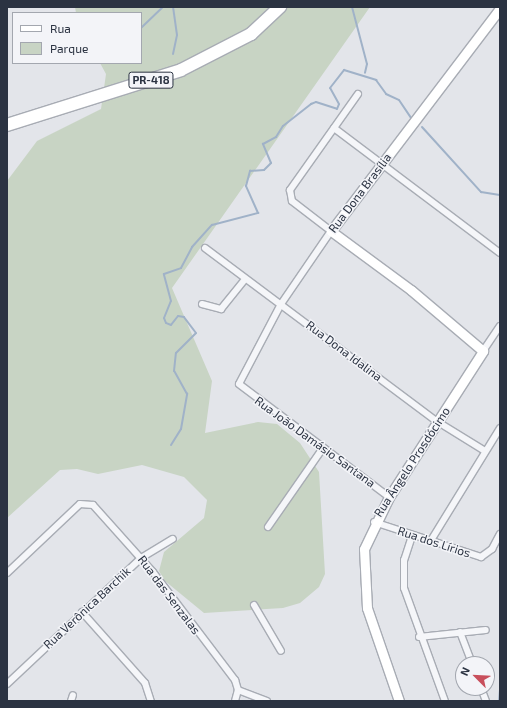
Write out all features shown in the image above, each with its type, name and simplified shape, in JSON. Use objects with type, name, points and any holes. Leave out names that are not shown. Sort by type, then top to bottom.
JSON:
[{"type":"highway","name":"PR-418","points":[[7,125],[181,70],[251,34],[280,7]]},
{"type":"street","name":"Rua Dona Brasília","points":[[241,388],[240,380],[281,304],[331,231],[500,8]]},
{"type":"street","points":[[358,94],[295,179],[289,197],[331,231],[411,290],[483,351]]},
{"type":"street","points":[[334,128],[500,253]]},
{"type":"street","name":"Rua Dona Idalina","points":[[205,248],[438,422],[485,451]]},
{"type":"street","points":[[202,304],[221,309],[245,278]]},
{"type":"street","name":"Rua Ângelo Prosdócimo","points":[[399,701],[367,608],[362,568],[364,549],[374,522],[388,497],[483,351],[499,330]]},
{"type":"street","name":"Rua João Damásio Santana","points":[[241,388],[388,497]]},
{"type":"street","points":[[430,542],[500,428]]},
{"type":"street","points":[[268,527],[323,448]]},
{"type":"street","name":"Rua das Senzalas","points":[[7,573],[80,504],[93,505],[141,558],[234,680],[238,690]]},
{"type":"street","name":"Rua dos Lírios","points":[[374,522],[430,542],[481,557],[492,550],[500,534]]},
{"type":"street","points":[[412,536],[402,574],[419,637],[445,701]]},
{"type":"street","name":"Rua Verônica Barchik","points":[[7,684],[141,558],[173,539]]},
{"type":"street","points":[[254,605],[281,651]]},
{"type":"street","points":[[82,612],[145,683],[151,701]]},
{"type":"street","points":[[419,637],[486,630]]},
{"type":"street","points":[[460,632],[469,656]]},
{"type":"street","points":[[234,701],[238,690],[267,701]]},
{"type":"green space","points":[[75,7],[370,7],[172,288],[212,381],[205,433],[258,422],[277,424],[300,443],[319,472],[325,574],[319,587],[300,603],[283,608],[204,613],[165,581],[159,571],[164,552],[204,518],[207,500],[184,477],[142,465],[98,474],[77,469],[60,470],[7,518],[7,181],[37,141],[101,109],[106,74],[101,64],[142,64],[142,12],[76,12]]},
{"type":"waterway","points":[[142,27],[163,7]]},
{"type":"waterway","points":[[173,7],[177,35],[173,54]]},
{"type":"waterway","points":[[352,7],[367,64],[365,73]]},
{"type":"waterway","points":[[171,445],[181,429],[187,394],[174,371],[176,353],[196,333],[184,317],[178,316],[171,325],[166,323],[164,318],[171,301],[164,274],[181,268],[192,247],[212,225],[258,213],[246,186],[250,171],[264,170],[271,163],[263,144],[276,137],[283,126],[311,104],[316,102],[337,109],[339,104],[330,88],[344,70],[376,80],[386,94],[399,100],[412,119]]},
{"type":"waterway","points":[[422,127],[481,192],[500,195]]},
{"type":"waterway","points":[[499,701],[500,689]]}]
